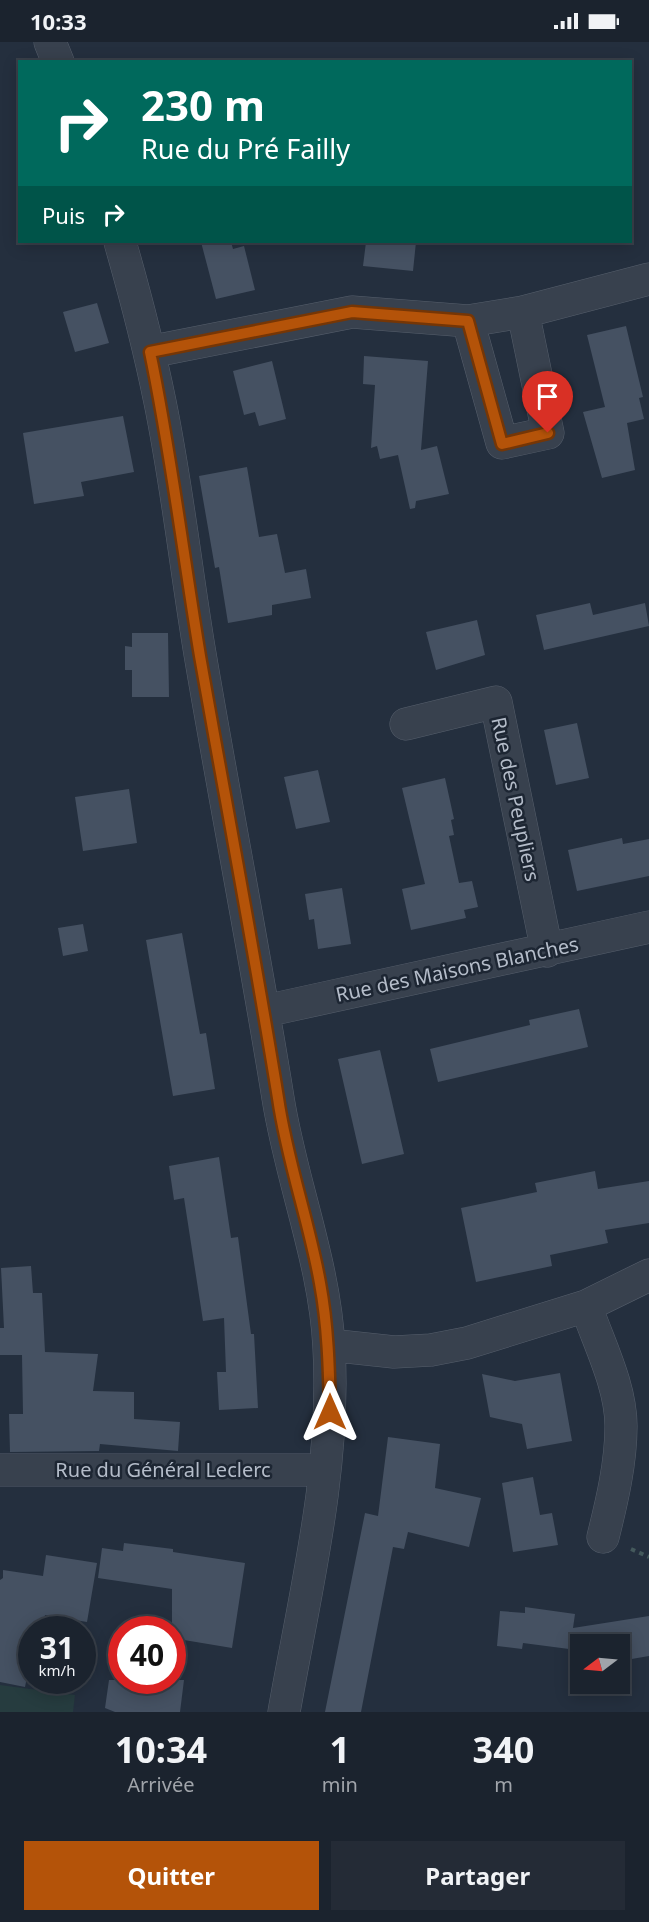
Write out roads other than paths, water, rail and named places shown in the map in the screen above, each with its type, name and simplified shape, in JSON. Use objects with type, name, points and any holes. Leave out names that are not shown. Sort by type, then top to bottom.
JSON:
[{"type":"street","points":[[50,42],[57,60]]},
{"type":"street","points":[[120,243],[150,352],[174,478],[200,652],[265,1011],[280,1112],[293,1178],[320,1281],[329,1345],[330,1412],[326,1470],[285,1712]]},
{"type":"street","points":[[150,352],[352,312],[468,321],[523,312],[649,279]]},
{"type":"street","points":[[468,321],[502,444],[548,433],[523,312]]},
{"type":"street","name":"Rue des Peupliers","points":[[406,724],[496,702],[547,951]]},
{"type":"street","name":"Rue des Maisons Blanches","points":[[265,1011],[649,927]]},
{"type":"street","points":[[329,1345],[394,1353],[431,1350],[467,1342],[586,1306],[649,1275]]},
{"type":"street","points":[[586,1306],[614,1384],[621,1425],[613,1494],[603,1537]]},
{"type":"street","name":"Rue du Général Leclerc","points":[[0,1470],[326,1470]]}]
